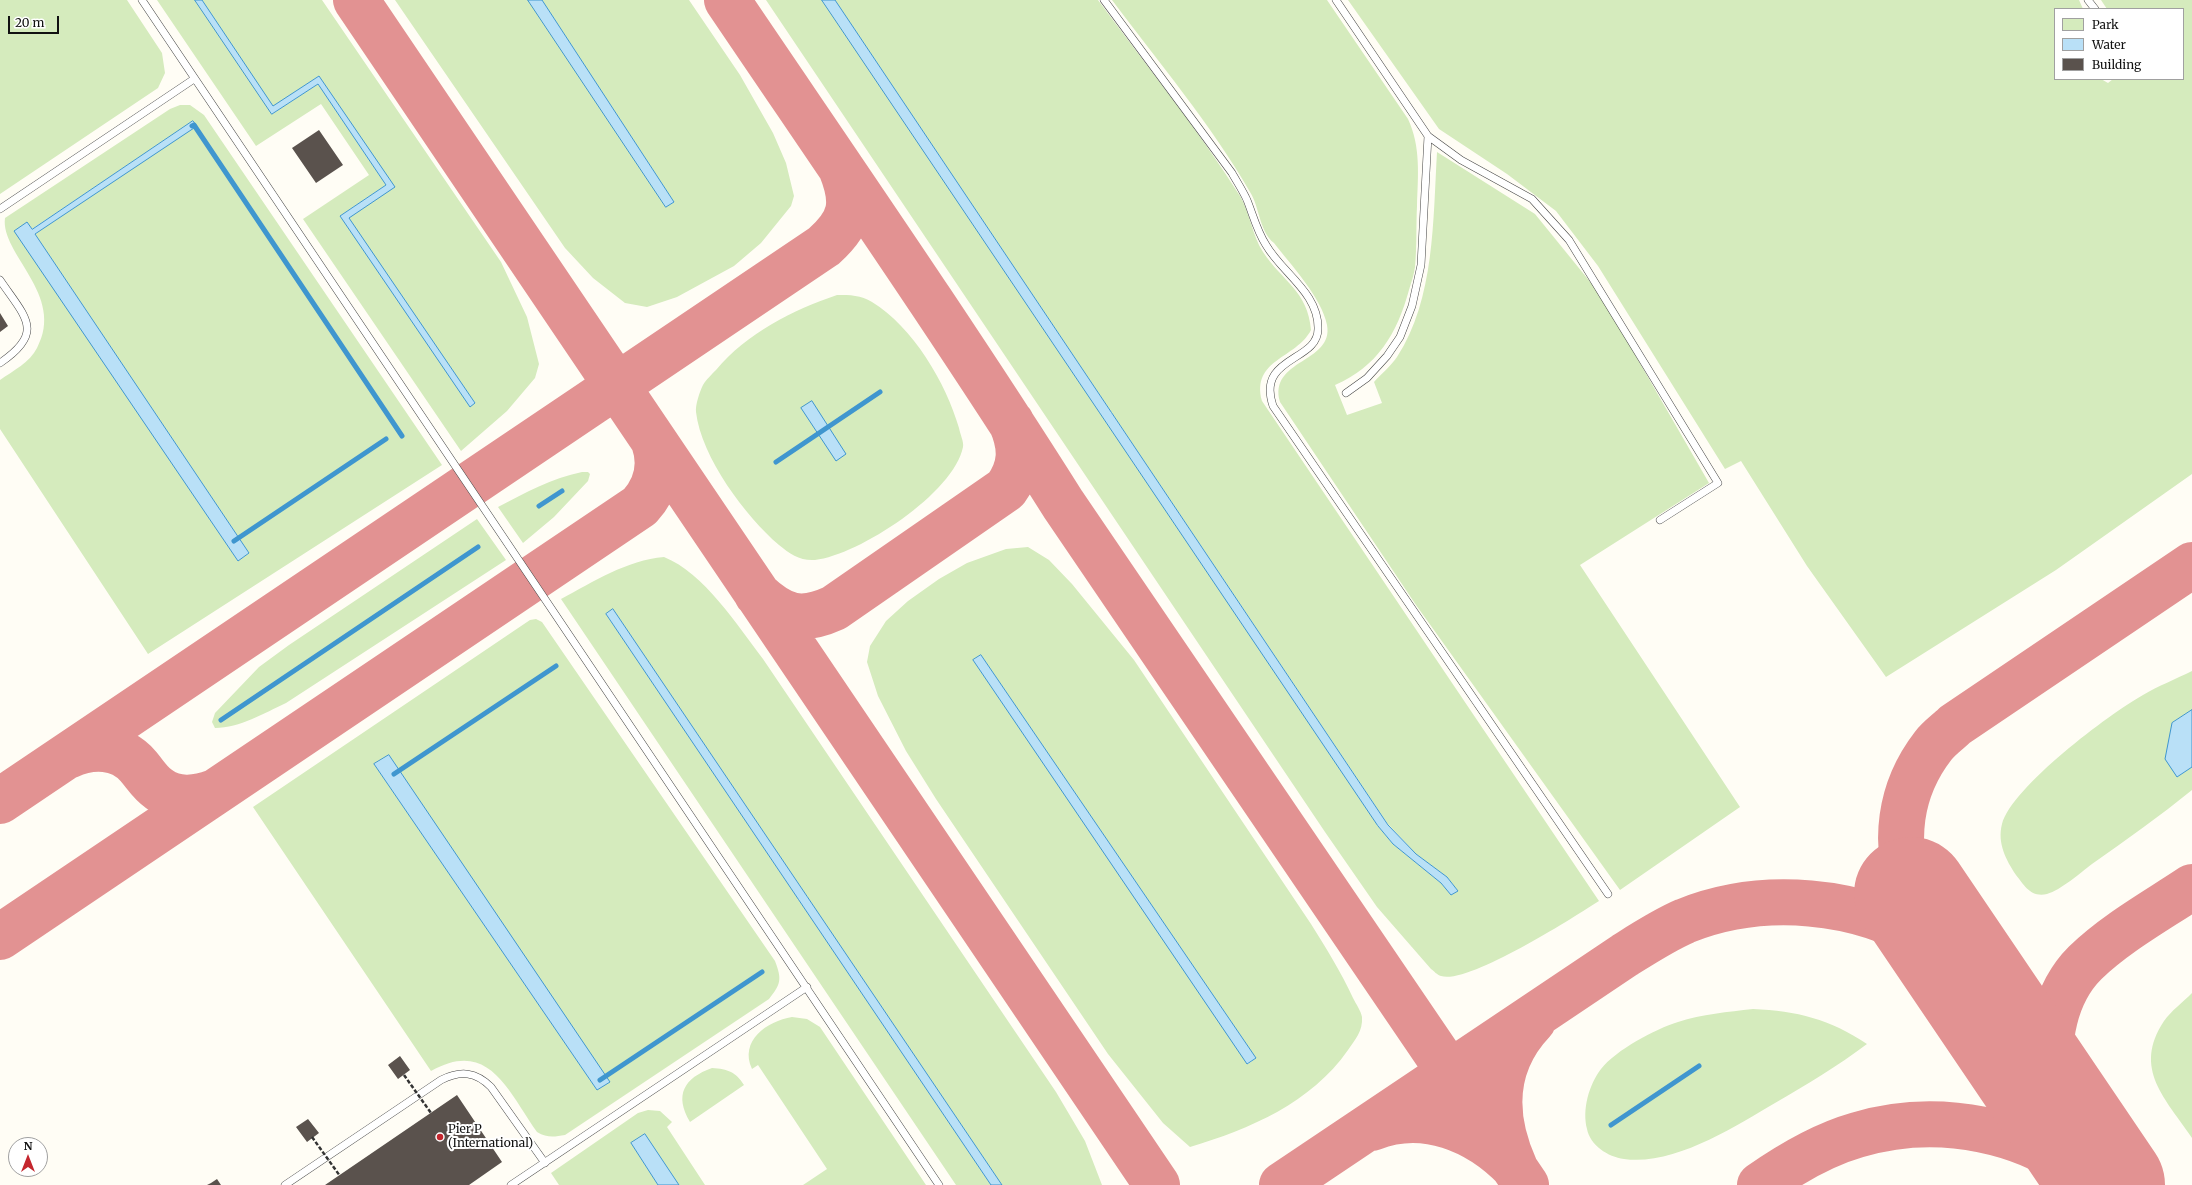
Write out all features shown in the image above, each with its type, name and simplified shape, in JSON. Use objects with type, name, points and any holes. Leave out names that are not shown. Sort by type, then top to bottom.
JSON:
[{"type":"lane","points":[[142,0],[939,1185]]},
{"type":"lane","points":[[1104,0],[1232,173],[1246,198],[1266,245],[1297,282],[1315,312],[1318,332],[1314,341],[1273,376],[1270,391],[1273,406],[1608,894]]},
{"type":"lane","points":[[1336,0],[1428,136],[1461,160],[1532,199],[1569,240],[1718,483],[1660,520]]},
{"type":"lane","points":[[2088,0],[2094,8]]},
{"type":"lane","points":[[0,209],[194,79]]},
{"type":"lane","points":[[1346,393],[1367,378],[1387,356],[1400,337],[1412,306],[1421,265],[1428,136]]},
{"type":"lane","points":[[0,280],[27,321],[28,331],[26,340],[17,351],[0,363]]},
{"type":"lane","points":[[511,1185],[807,987]]},
{"type":"lane","points":[[285,1185],[441,1080],[449,1076],[466,1073],[483,1079],[491,1087],[545,1163]]},
{"type":"path","points":[[404,1075],[431,1113]]},
{"type":"path","points":[[312,1137],[340,1176]]},
{"type":"green space","points":[[0,0],[127,0],[162,53],[165,73],[158,88],[0,194]]},
{"type":"green space","points":[[157,0],[195,0],[272,114],[318,84],[386,185],[340,216],[470,406],[475,403],[348,218],[394,187],[319,76],[273,107],[202,0],[322,0],[501,262],[527,317],[539,364],[535,378],[507,411],[461,451],[303,219],[369,175],[321,104],[256,146]]},
{"type":"green space","points":[[395,0],[528,0],[666,207],[674,202],[542,0],[689,0],[740,75],[773,133],[786,163],[794,196],[791,206],[761,243],[734,266],[677,297],[647,307],[625,303],[593,278],[565,248]]},
{"type":"green space","points":[[766,0],[822,0],[1378,826],[1393,844],[1441,883],[1451,895],[1458,891],[1447,877],[1416,854],[1387,823],[835,0],[1098,0],[1189,121],[1224,171],[1240,196],[1263,252],[1293,287],[1305,305],[1311,330],[1304,340],[1269,368],[1263,376],[1260,387],[1262,401],[1599,901],[1521,948],[1474,970],[1455,976],[1441,976],[1431,969],[1377,907],[1325,832]]},
{"type":"green space","points":[[1112,0],[1327,0],[1408,119],[1415,140],[1418,161],[1416,252],[1414,273],[1398,321],[1383,347],[1374,359],[1363,369],[1350,378],[1335,385],[1347,415],[1382,403],[1374,382],[1397,357],[1419,310],[1430,258],[1433,231],[1437,152],[1535,214],[1600,294],[1709,483],[1580,565],[1740,807],[1620,890],[1416,605],[1280,402],[1279,388],[1283,377],[1291,369],[1321,347],[1326,337],[1327,325],[1324,315],[1313,293],[1265,232],[1250,192],[1219,142]]},
{"type":"green space","points":[[1348,0],[2079,0],[2083,8],[2054,8],[2054,80],[2103,80],[2108,83],[2112,80],[2184,80],[2184,8],[2106,8],[2101,0],[2192,0],[2192,474],[2056,570],[1886,677],[1807,566],[1741,461],[1725,469],[1598,266],[1556,211],[1507,174],[1439,129]]},
{"type":"green space","points":[[180,105],[190,105],[204,115],[442,465],[148,654],[0,429],[0,380],[30,358],[37,348],[44,329],[44,310],[38,293],[6,232],[5,218],[170,109]],"holes":[[[193,121],[196,126],[35,234],[249,553],[238,561],[15,231],[27,223],[32,229]]]},
{"type":"green space","points":[[837,295],[851,295],[872,302],[901,326],[914,341],[937,375],[946,393],[959,428],[963,447],[956,465],[942,483],[924,502],[902,519],[855,547],[834,556],[810,560],[796,556],[779,545],[753,519],[727,485],[706,448],[696,409],[699,394],[704,383],[728,357],[742,345],[772,324],[804,308]]},
{"type":"green space","points":[[582,472],[588,472],[590,474],[588,481],[554,517],[523,543],[498,507],[549,482]]},
{"type":"green space","points":[[477,519],[506,560],[286,703],[243,723],[234,726],[215,728],[212,722],[215,713],[259,667],[289,645]]},
{"type":"green space","points":[[1028,547],[1049,560],[1072,584],[1134,660],[1311,924],[1328,951],[1361,1012],[1362,1022],[1360,1031],[1356,1039],[1333,1069],[1316,1085],[1278,1112],[1235,1132],[1190,1147],[1163,1123],[1108,1054],[936,799],[906,751],[878,696],[867,662],[870,646],[886,621],[908,601],[939,579],[967,563],[1006,549]],"holes":[[[981,655],[1256,1058],[1248,1064],[973,660]]]},
{"type":"green space","points":[[664,557],[693,575],[706,588],[731,616],[763,659],[1056,1092],[1085,1141],[1102,1185],[1002,1185],[613,609],[606,614],[991,1185],[956,1185],[561,599],[624,567],[637,562]]},
{"type":"green space","points":[[536,619],[542,622],[775,961],[779,972],[778,985],[769,999],[565,1135],[554,1137],[537,1132],[506,1086],[495,1074],[482,1065],[468,1061],[451,1062],[431,1071],[253,807],[530,620]],"holes":[[[389,755],[609,1082],[597,1090],[374,764]]]},
{"type":"green space","points":[[2192,671],[2192,710],[2172,723],[2177,777],[2192,767],[2192,790],[2155,819],[2058,889],[2041,895],[2028,890],[2012,869],[2003,851],[2001,838],[2002,824],[2010,809],[2023,791],[2042,772],[2086,734],[2108,718],[2143,695]]},
{"type":"green space","points":[[2192,993],[2192,1138],[2172,1110],[2156,1083],[2152,1069],[2151,1054],[2155,1038],[2164,1021]]},
{"type":"green space","points":[[1753,1009],[1799,1014],[1813,1018],[1840,1028],[1867,1044],[1822,1075],[1741,1123],[1703,1143],[1683,1151],[1663,1157],[1643,1160],[1624,1159],[1606,1153],[1596,1145],[1587,1129],[1585,1113],[1586,1105],[1590,1090],[1597,1075],[1601,1069],[1616,1055],[1636,1041],[1669,1025],[1706,1015]]},
{"type":"green space","points":[[792,1017],[807,1019],[820,1027],[926,1185],[803,1185],[827,1169],[758,1065],[752,1069],[749,1059],[749,1050],[752,1041],[758,1034],[773,1023]]},
{"type":"green space","points":[[712,1068],[723,1069],[735,1074],[744,1085],[690,1122],[683,1104],[684,1089],[694,1077]]},
{"type":"green space","points":[[648,1110],[660,1111],[672,1122],[667,1127],[705,1185],[679,1185],[645,1134],[631,1143],[658,1185],[559,1185],[551,1173],[638,1113]]},
{"type":"water","points":[[195,0],[202,0],[273,106],[319,76],[395,187],[349,218],[475,403],[470,407],[340,216],[386,185],[318,84],[272,114]]},
{"type":"water","points":[[528,0],[542,0],[674,202],[666,207]]},
{"type":"water","points":[[822,0],[835,0],[1388,825],[1416,854],[1447,877],[1458,891],[1451,895],[1441,883],[1393,844],[1378,826]]},
{"type":"water","points":[[193,121],[197,126],[35,234],[249,553],[238,561],[14,231],[27,222],[32,229]]},
{"type":"water","points":[[812,401],[846,454],[836,461],[801,408]]},
{"type":"water","points":[[613,609],[1002,1185],[991,1185],[606,614]]},
{"type":"water","points":[[981,655],[1256,1058],[1247,1064],[973,660]]},
{"type":"water","points":[[2192,710],[2192,767],[2177,777],[2165,759],[2172,723]]},
{"type":"water","points":[[389,755],[610,1082],[597,1090],[374,764]]},
{"type":"water","points":[[645,1134],[679,1185],[658,1185],[631,1143]]},
{"type":"building","points":[[319,130],[343,165],[316,183],[292,148]]},
{"type":"building","points":[[0,313],[8,326],[0,332]]},
{"type":"building","points":[[400,1056],[410,1070],[398,1079],[388,1065]]},
{"type":"building","name":"Pier P (International)","points":[[457,1095],[502,1162],[469,1185],[325,1185]]},
{"type":"building","points":[[308,1119],[319,1133],[307,1142],[296,1127]]},
{"type":"building","points":[[217,1179],[221,1185],[207,1185],[211,1183]]},
{"type":"waterway","points":[[192,126],[194,125],[402,436]]},
{"type":"waterway","points":[[776,462],[880,392]]},
{"type":"waterway","points":[[234,541],[386,439]]},
{"type":"waterway","points":[[539,506],[562,491]]},
{"type":"waterway","points":[[221,720],[478,547]]},
{"type":"waterway","points":[[394,774],[556,666]]},
{"type":"waterway","points":[[600,1080],[762,972]]},
{"type":"waterway","points":[[1611,1125],[1699,1066]]},
{"type":"taxiway","points":[[356,0],[1157,1185]]},
{"type":"taxiway","points":[[727,0],[939,313],[1063,504],[1526,1185]]},
{"type":"taxiway","points":[[0,801],[824,246],[840,228],[848,211],[848,191],[841,168]]},
{"type":"taxiway","points":[[757,594],[775,608],[793,616],[812,616],[834,608],[1006,489],[1015,473],[1019,457],[1015,431],[1011,422]]},
{"type":"taxiway","points":[[0,937],[640,506],[646,499],[654,483],[658,467],[658,459],[654,442]]},
{"type":"taxiway","points":[[1911,894],[1905,875],[1902,856],[1902,817],[1906,799],[1913,781],[1922,763],[1935,743],[1955,725],[2192,565]]},
{"type":"taxiway","points":[[68,756],[86,750],[105,749],[114,751],[131,759],[153,784],[165,793],[172,796],[186,798],[215,792]]},
{"type":"taxiway","points":[[2072,1131],[2056,1095],[2053,1083],[2050,1051],[2055,1019],[2066,989],[2085,963],[2097,952],[2123,932],[2192,887]]},
{"type":"taxiway","points":[[1282,1185],[1625,955],[1654,937],[1685,921],[1715,911],[1746,905],[1778,902],[1842,908],[1873,916],[1903,928],[1930,943],[1962,967]]},
{"type":"taxiway","points":[[1372,1128],[1392,1122],[1411,1120],[1430,1121],[1449,1126],[1467,1133],[1484,1143],[1515,1168],[1507,1149],[1502,1130],[1500,1092],[1503,1073],[1510,1055],[1520,1038],[1533,1021]]},
{"type":"taxiway","points":[[1760,1185],[1807,1156],[1844,1139],[1888,1128],[1919,1125],[1951,1125],[1982,1130],[2013,1138],[2042,1150],[2069,1166],[2094,1185]]},
{"type":"runway","points":[[1911,894],[2108,1185]]},
{"type":"place","name":"Pier P (International)","points":[[440,1137]]}]
